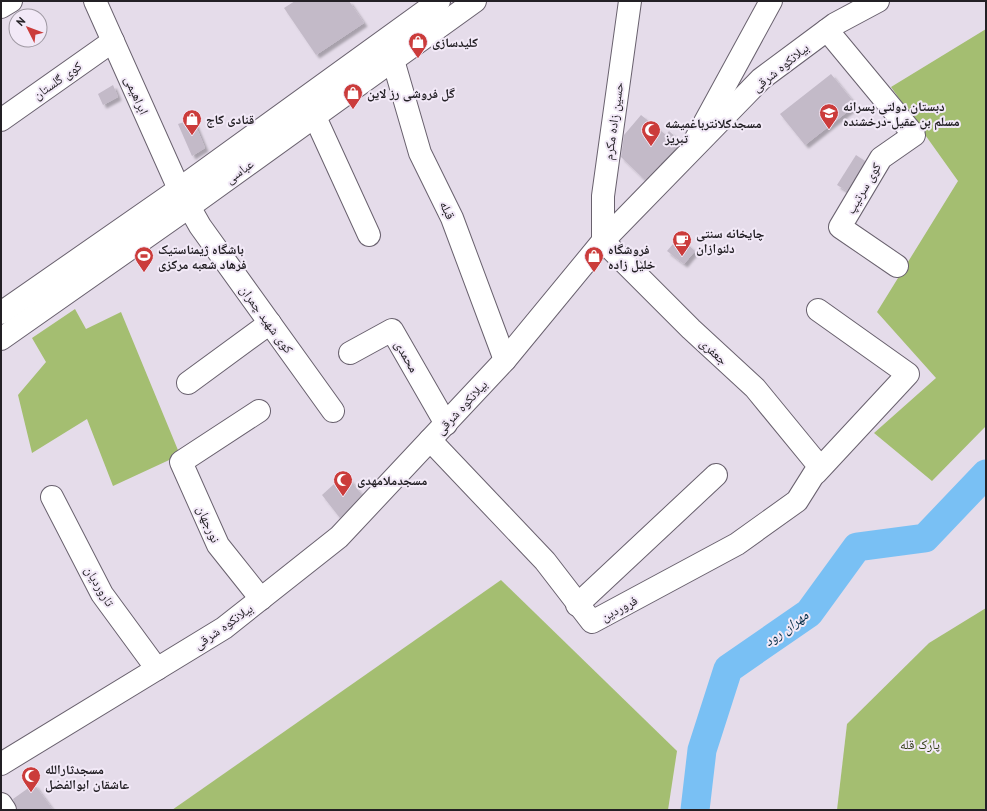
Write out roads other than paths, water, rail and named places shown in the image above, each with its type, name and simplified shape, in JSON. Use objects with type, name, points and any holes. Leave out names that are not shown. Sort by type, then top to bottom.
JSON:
[{"type":"street","points":[[1,7],[11,1]]},
{"type":"street","name":"ابراهیمی","points":[[95,1],[184,198]]},
{"type":"street","name":"عباسى","points":[[1,339],[386,40],[439,1]]},
{"type":"street","name":"عباسى","points":[[1,313],[315,116],[474,1]]},
{"type":"street","name":"حسین زاده مکرم","points":[[603,242],[603,196],[630,1]]},
{"type":"street","points":[[688,154],[771,1]]},
{"type":"street","name":"بیلانکوه شرقی","points":[[1,764],[224,628],[339,537],[505,360],[603,242],[761,79],[827,30],[878,1]]},
{"type":"street","name":"کوی سرتیپ","points":[[827,30],[914,135],[881,158],[840,227],[897,266]]},
{"type":"street","name":"قبله","points":[[386,40],[394,60],[420,153],[452,218],[505,360]]},
{"type":"street","name":"کوی گلستان","points":[[1,120],[113,41]]},
{"type":"street","points":[[315,116],[369,235]]},
{"type":"street","name":"کوی شهید چمران","points":[[184,198],[200,226],[333,411]]},
{"type":"street","name":"جعفری","points":[[603,242],[691,329],[755,388],[817,470]]},
{"type":"street","points":[[817,470],[908,374],[818,310]]},
{"type":"street","points":[[188,383],[270,324]]},
{"type":"street","name":"محمدی","points":[[350,353],[392,330],[446,424]]},
{"type":"street","name":"نورجهان","points":[[259,411],[182,462],[218,545],[261,599]]},
{"type":"street","name":"فروردین","points":[[430,440],[545,561],[577,605],[592,622],[737,544],[797,501],[817,470]]},
{"type":"street","points":[[577,605],[716,475]]},
{"type":"street","name":"تاروردیان","points":[[52,497],[102,594],[157,669]]},
{"type":"street","points":[[1,804],[5,810]]},
{"type":"waterway","name":"مهران رود","points":[[695,810],[702,750],[728,669],[809,613],[857,547],[925,538],[986,474]]},
{"type":"place","name":"کلیدسازی","points":[[418,59]]},
{"type":"place","name":"گل فروشی رز لاین","points":[[353,110]]},
{"type":"place","name":"دبستان دولتی پسرانه مسلم بن عقیل-درخشنده","points":[[829,130]]},
{"type":"place","name":"قنادی کاج","points":[[192,136]]},
{"type":"place","name":"مسجدکلانترباغمیشه تبریز","points":[[651,147]]},
{"type":"place","name":"چایخانه سنتی دلنوازان","points":[[682,257]]},
{"type":"place","name":"باشگاه ژیمناستیک فرهاد شعبه مرکزی","points":[[144,273]]},
{"type":"place","name":"فروشگاه خلیل زاده","points":[[594,273]]},
{"type":"place","name":"مسجدملامهدی","points":[[343,497]]},
{"type":"place","name":"مسجدثارالله عاشقان ابوالفضل","points":[[31,793]]},
{"type":"park label","name":"پارک قله","points":[[920,744]]}]
